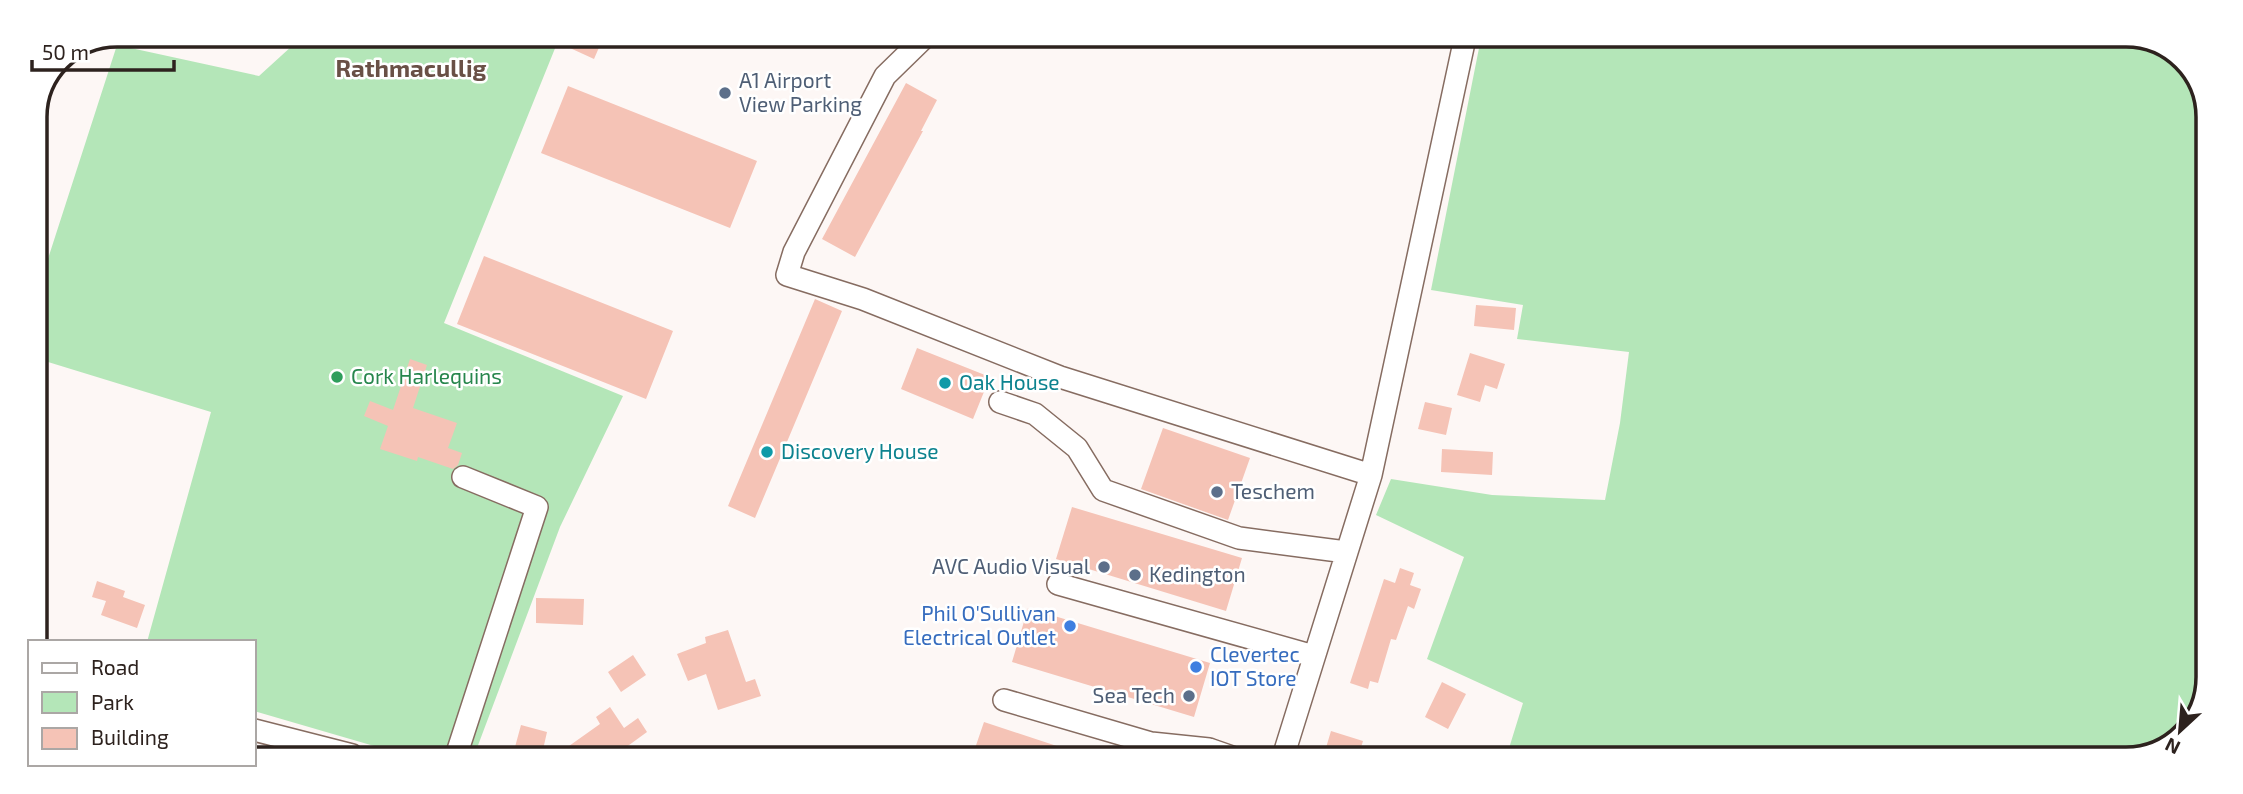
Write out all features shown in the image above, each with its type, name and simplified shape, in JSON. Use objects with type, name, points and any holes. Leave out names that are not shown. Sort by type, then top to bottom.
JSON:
[{"type":"street","points":[[915,47],[885,76],[794,252],[787,275],[863,299],[1060,377],[1371,475]]},
{"type":"street","points":[[1286,747],[1371,475],[1463,47]]},
{"type":"street","points":[[1000,402],[1035,414],[1077,448],[1104,490],[1239,538],[1346,552]]},
{"type":"street","points":[[459,747],[537,507],[463,477]]},
{"type":"street","points":[[1058,584],[1314,656]]},
{"type":"street","points":[[1004,701],[1151,743],[1174,747]]},
{"type":"street","points":[[256,731],[321,747]]},
{"type":"green space","name":"Cork Harlequins","points":[[116,47],[259,76],[291,47],[556,47],[444,323],[623,396],[560,527],[477,747],[378,747],[256,712],[256,640],[148,640],[211,412],[47,362],[47,262]]},
{"type":"green space","points":[[1479,47],[2126,47],[2157,54],[2175,68],[2186,82],[2196,113],[2196,677],[2189,708],[2175,726],[2157,740],[2126,747],[1509,747],[1523,703],[1427,659],[1464,557],[1376,515],[1391,479],[1492,495],[1605,500],[1620,423],[1629,352],[1517,339],[1523,305],[1431,290]]},
{"type":"building","points":[[570,47],[599,47],[594,59]]},
{"type":"building","points":[[906,83],[937,100],[855,257],[822,239]]},
{"type":"building","points":[[568,86],[757,161],[730,228],[541,153]]},
{"type":"building","points":[[484,256],[673,331],[646,399],[457,324]]},
{"type":"building","points":[[815,299],[842,311],[755,518],[728,506]]},
{"type":"building","points":[[1476,305],[1516,308],[1514,330],[1474,326]]},
{"type":"building","name":"Oak House","points":[[917,348],[990,377],[973,419],[901,389]]},
{"type":"building","points":[[1470,353],[1505,364],[1497,389],[1485,385],[1480,402],[1457,395]]},
{"type":"building","points":[[410,359],[427,365],[413,408],[457,423],[448,448],[462,453],[458,465],[453,469],[418,457],[417,461],[380,449],[388,426],[364,416],[370,401],[393,410]]},
{"type":"building","points":[[1425,402],[1452,408],[1446,435],[1418,429]]},
{"type":"building","points":[[1163,428],[1250,458],[1228,520],[1141,489]]},
{"type":"building","points":[[1442,449],[1493,452],[1492,475],[1441,472]]},
{"type":"building","points":[[1072,507],[1242,558],[1226,611],[1056,559]]},
{"type":"building","points":[[1400,568],[1414,573],[1410,585],[1421,589],[1414,609],[1408,606],[1396,640],[1391,639],[1378,683],[1370,681],[1368,689],[1350,683],[1384,579],[1395,583]]},
{"type":"building","points":[[97,581],[125,591],[123,597],[145,605],[137,628],[101,615],[106,601],[92,597]]},
{"type":"building","points":[[536,598],[584,599],[583,625],[536,623]]},
{"type":"building","points":[[1028,608],[1210,663],[1194,717],[1012,662]]},
{"type":"building","points":[[728,630],[746,682],[755,679],[761,696],[718,710],[706,674],[688,681],[677,654],[706,643],[705,637]]},
{"type":"building","points":[[633,655],[646,675],[621,692],[608,672]]},
{"type":"building","points":[[1442,682],[1466,694],[1448,729],[1425,717]]},
{"type":"building","points":[[610,707],[624,728],[638,718],[647,732],[626,747],[570,747],[600,724],[596,717]]},
{"type":"building","points":[[984,722],[1060,747],[975,747]]},
{"type":"building","points":[[521,725],[547,732],[544,747],[515,747]]},
{"type":"building","points":[[1331,731],[1363,741],[1361,747],[1326,747]]},
{"type":"place","name":"A1 Airport View Parking","points":[[725,93]]},
{"type":"place","name":"Cork Harlequins","points":[[337,377]]},
{"type":"place","name":"Oak House","points":[[945,383]]},
{"type":"place","name":"Discovery House","points":[[767,452]]},
{"type":"place","name":"Teschem","points":[[1217,492]]},
{"type":"place","name":"AVC Audio Visual","points":[[1104,567]]},
{"type":"place","name":"Kedington","points":[[1135,575]]},
{"type":"place","name":"Phil O'Sullivan Electrical Outlet","points":[[1070,626]]},
{"type":"place","name":"Clevertec IOT Store","points":[[1196,667]]},
{"type":"place","name":"Sea Tech","points":[[1189,696]]},
{"type":"district","name":"Rathmacullig","points":[[411,69]]}]
